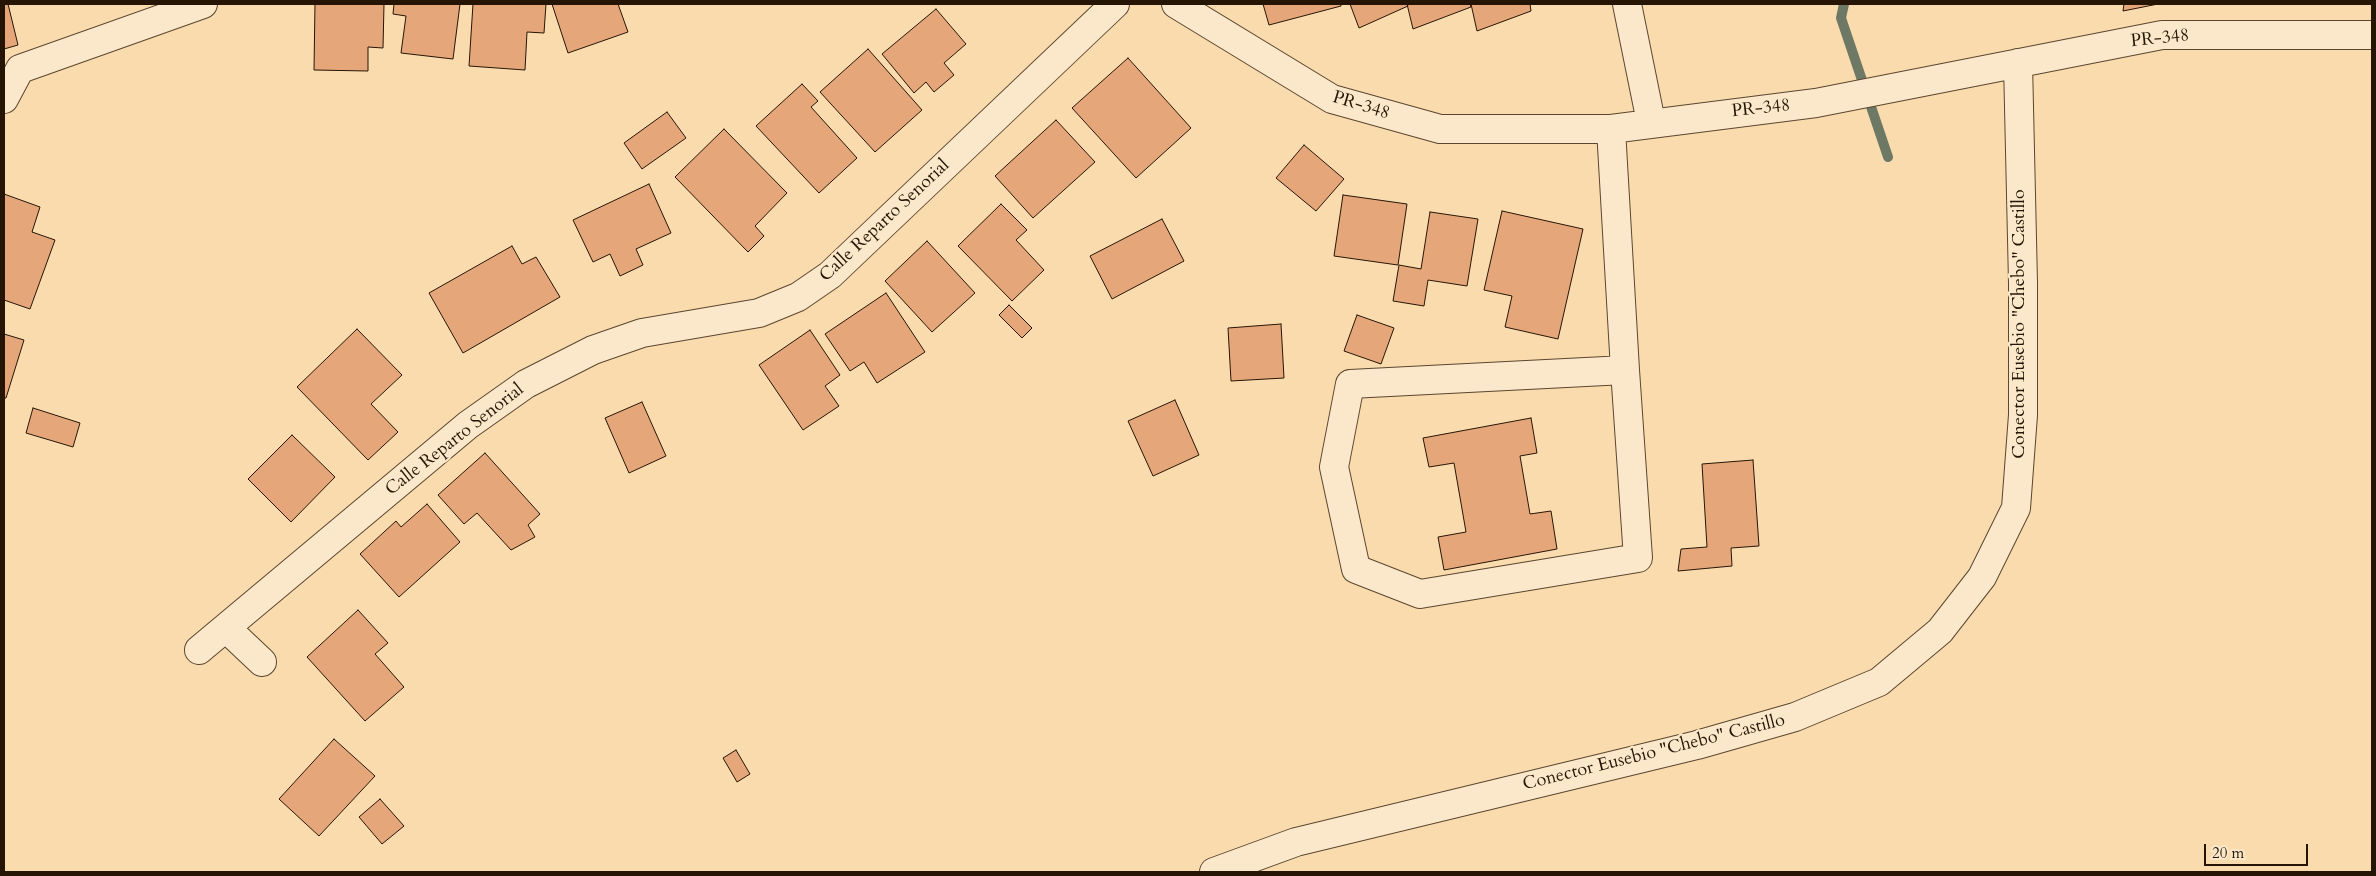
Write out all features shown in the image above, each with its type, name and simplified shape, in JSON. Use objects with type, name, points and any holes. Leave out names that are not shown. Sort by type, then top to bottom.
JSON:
[{"type":"street","points":[[4,99],[20,70],[203,4]]},
{"type":"street","name":"Calle Reparto Senorial","points":[[199,650],[468,425],[526,384],[593,350],[642,334],[759,313],[798,297],[830,275],[1115,4]]},
{"type":"street","name":"PR-348","points":[[1176,4],[1332,99],[1440,129],[1611,129],[1651,122],[1816,103],[2162,35],[2372,36]]},
{"type":"street","points":[[1627,4],[1651,122]]},
{"type":"street","name":"Conector Eusebio \"Chebo\" Castillo","points":[[1214,872],[1296,842],[1697,745],[1795,717],[1879,682],[1940,631],[1982,578],[2016,508],[2023,415],[2023,284],[2018,63]]},
{"type":"street","points":[[1611,129],[1638,558],[1420,594],[1356,569],[1334,467],[1350,384],[1625,370]]},
{"type":"street","points":[[226,628],[262,662]]},
{"type":"building","points":[[4,4],[8,4],[18,45],[4,49]]},
{"type":"building","points":[[315,4],[384,4],[383,48],[368,47],[368,71],[314,70]]},
{"type":"building","points":[[394,4],[460,4],[453,59],[401,53],[406,16],[393,14]]},
{"type":"building","points":[[473,4],[546,4],[544,33],[527,32],[525,70],[469,66]]},
{"type":"building","points":[[552,4],[618,4],[628,32],[568,53]]},
{"type":"building","points":[[1263,4],[1341,4],[1341,6],[1269,25]]},
{"type":"building","points":[[1350,4],[1407,4],[1408,6],[1359,28]]},
{"type":"building","points":[[1407,4],[1470,4],[1471,7],[1413,29]]},
{"type":"building","points":[[1471,4],[1530,4],[1531,11],[1477,31]]},
{"type":"building","points":[[2124,4],[2158,4],[2123,11]]},
{"type":"building","points":[[936,9],[966,44],[944,63],[954,75],[934,92],[926,82],[914,93],[882,54]]},
{"type":"building","points":[[868,49],[922,110],[875,152],[820,92]]},
{"type":"building","points":[[1128,58],[1191,128],[1136,178],[1072,108]]},
{"type":"building","points":[[802,84],[818,101],[811,107],[857,158],[819,193],[756,126]]},
{"type":"building","points":[[667,112],[686,138],[642,169],[624,143]]},
{"type":"building","points":[[1056,120],[1095,162],[1033,218],[995,176]]},
{"type":"building","points":[[724,129],[787,193],[755,226],[764,236],[748,252],[675,177]]},
{"type":"building","points":[[1304,145],[1344,179],[1316,211],[1276,178]]},
{"type":"building","points":[[649,184],[671,233],[636,249],[643,265],[620,276],[610,254],[593,262],[573,220]]},
{"type":"building","points":[[4,194],[40,207],[32,232],[55,240],[30,309],[4,300]]},
{"type":"building","points":[[1343,195],[1407,204],[1398,265],[1334,256]]},
{"type":"building","points":[[1001,204],[1027,230],[1016,240],[1044,270],[1012,301],[958,246]]},
{"type":"building","points":[[1502,211],[1583,229],[1558,339],[1505,327],[1512,296],[1484,290]]},
{"type":"building","points":[[1430,212],[1478,219],[1467,286],[1428,280],[1424,306],[1393,301],[1399,265],[1421,269]]},
{"type":"building","points":[[1162,219],[1184,261],[1112,299],[1090,256]]},
{"type":"building","points":[[927,241],[975,293],[932,332],[885,281]]},
{"type":"building","points":[[512,246],[522,264],[536,257],[560,297],[463,353],[429,293]]},
{"type":"building","points":[[886,293],[925,352],[877,383],[864,362],[850,371],[825,334]]},
{"type":"building","points":[[1009,305],[1032,328],[1022,338],[999,315]]},
{"type":"building","points":[[1357,315],[1394,328],[1381,364],[1344,351]]},
{"type":"building","points":[[1281,324],[1284,378],[1231,381],[1228,328]]},
{"type":"building","points":[[357,329],[402,375],[371,404],[398,432],[368,460],[297,387]]},
{"type":"building","points":[[810,330],[840,375],[825,386],[839,406],[803,430],[759,365]]},
{"type":"building","points":[[4,334],[24,340],[6,398],[4,398]]},
{"type":"building","points":[[1175,400],[1199,455],[1153,476],[1128,421]]},
{"type":"building","points":[[642,402],[666,456],[629,473],[605,418]]},
{"type":"building","points":[[33,408],[80,423],[73,447],[26,433]]},
{"type":"building","points":[[1531,418],[1537,453],[1520,456],[1530,514],[1551,511],[1557,549],[1444,570],[1438,537],[1466,532],[1454,463],[1429,467],[1423,438]]},
{"type":"building","points":[[292,435],[335,477],[291,522],[248,479]]},
{"type":"building","points":[[485,453],[540,514],[528,525],[535,537],[511,550],[477,513],[464,524],[438,495]]},
{"type":"building","points":[[1753,460],[1759,546],[1731,548],[1732,566],[1678,571],[1681,549],[1707,547],[1702,464]]},
{"type":"building","points":[[427,504],[460,542],[399,597],[360,554],[396,521],[401,527]]},
{"type":"building","points":[[358,610],[388,643],[375,654],[404,687],[365,721],[307,657]]},
{"type":"building","points":[[334,739],[375,776],[319,836],[279,799]]},
{"type":"building","points":[[736,750],[750,774],[737,782],[723,758]]},
{"type":"building","points":[[380,799],[404,826],[382,844],[359,817]]},
{"type":"waterway","points":[[1844,4],[1841,18],[1888,157]]}]
